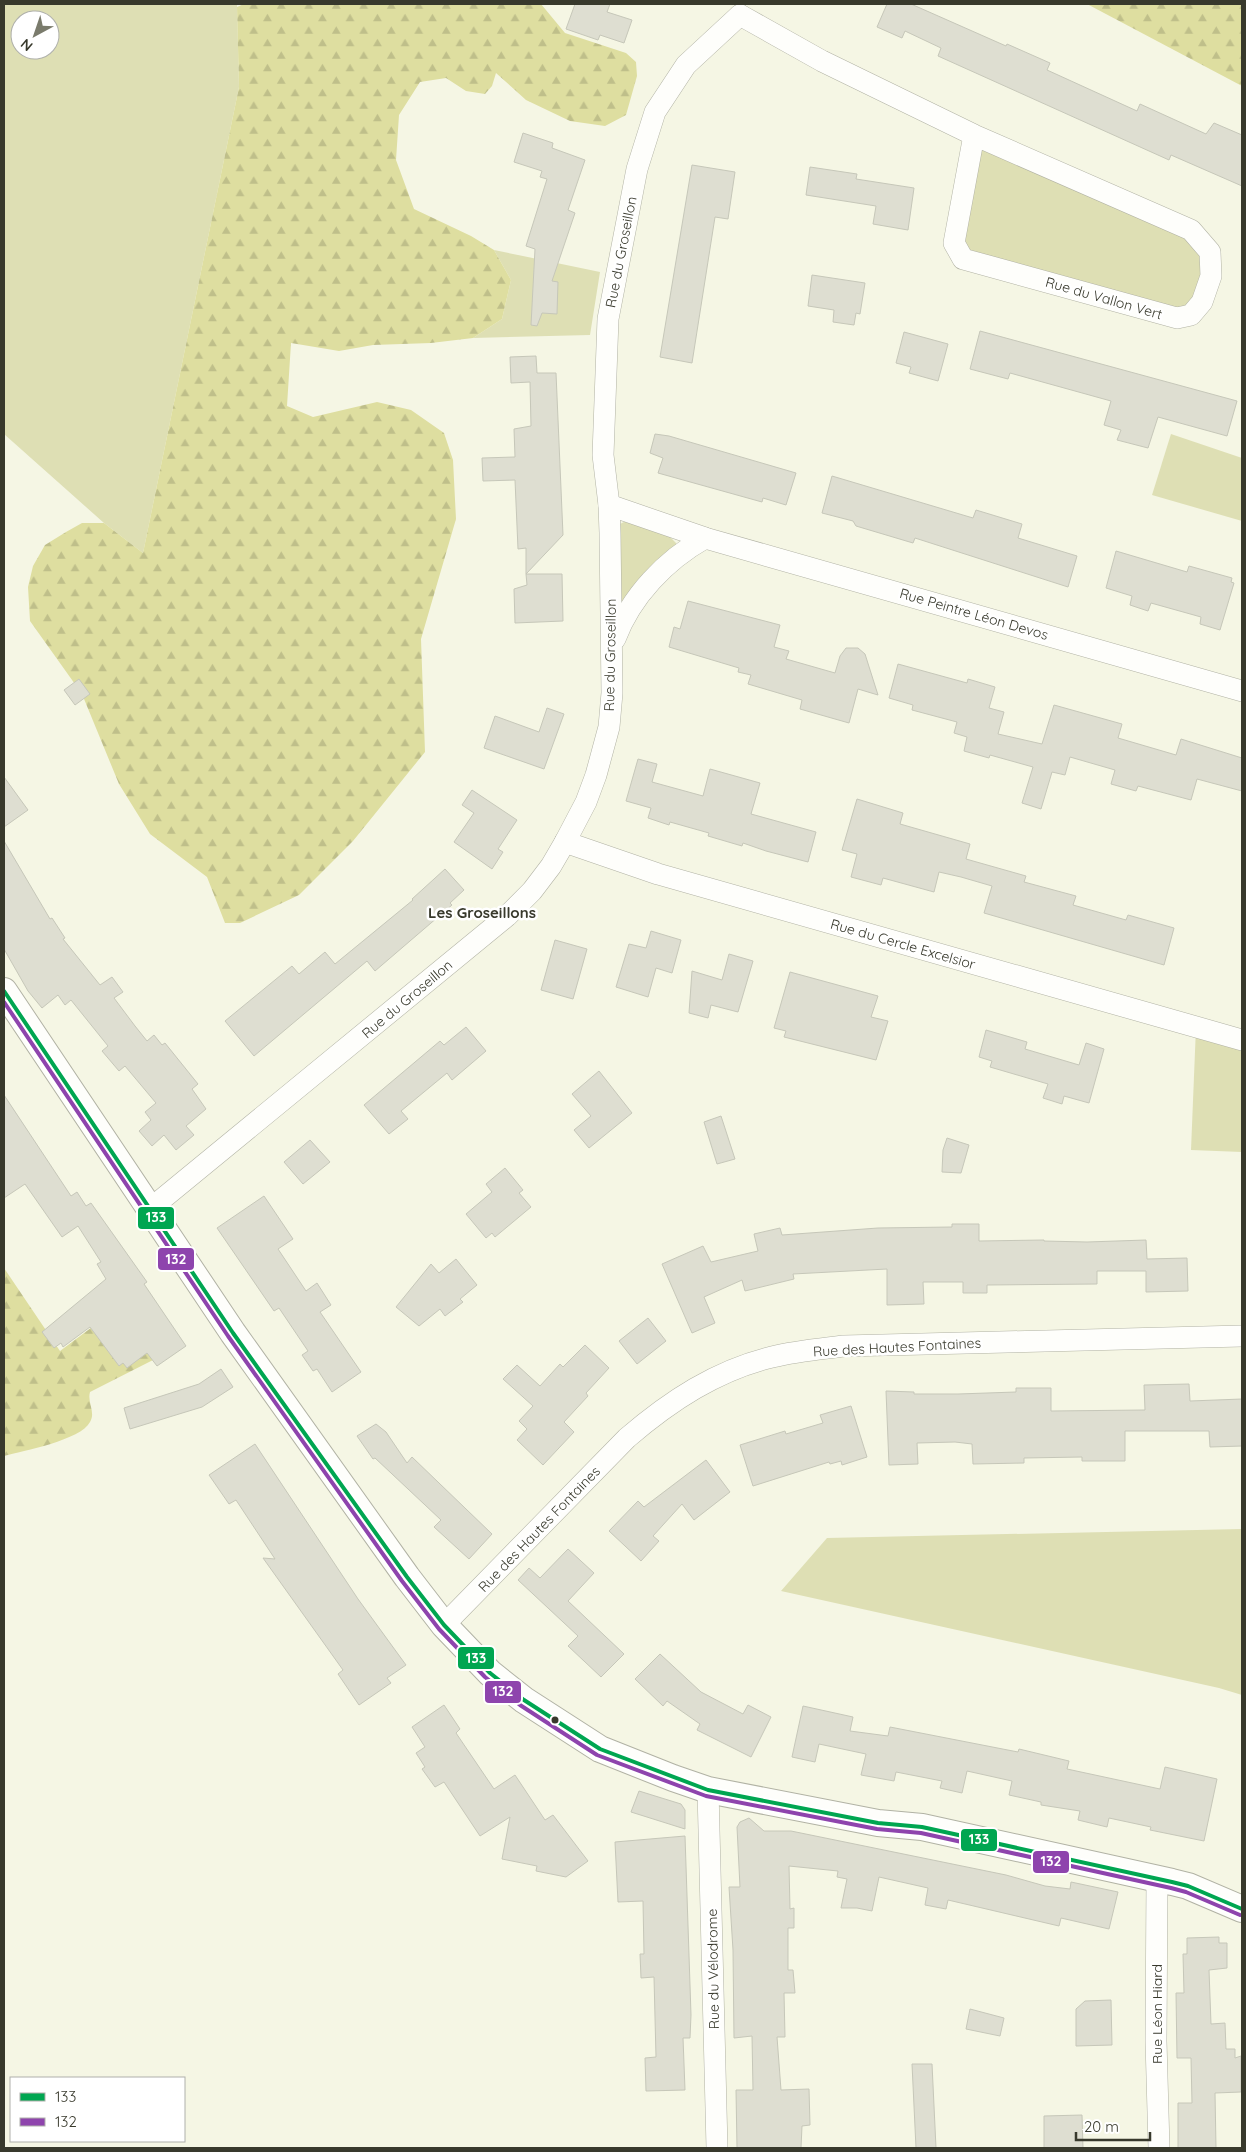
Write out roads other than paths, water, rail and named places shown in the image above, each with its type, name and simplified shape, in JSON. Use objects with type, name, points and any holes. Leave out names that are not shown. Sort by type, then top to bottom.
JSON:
[{"type":"street","name":"Rue du Vallon Vert","points":[[736,10],[822,61],[974,135],[1191,230],[1210,252],[1211,276],[1202,302],[1191,315],[1177,318],[963,259],[954,243],[974,135]]},
{"type":"street","name":"Rue du Groseillon","points":[[150,1209],[507,916],[532,891],[551,866],[586,802],[602,759],[609,727],[612,693],[609,504],[603,455],[608,319],[637,169],[655,112],[686,65],[736,10]]},
{"type":"street","name":"Rue Peintre Léon Devos","points":[[609,504],[705,538],[1242,691]]},
{"type":"street","points":[[612,648],[628,608],[672,559],[705,538]]},
{"type":"street","name":"Rue du Cercle Excelsior","points":[[565,842],[658,874],[1242,1040]]},
{"type":"street","points":[[4,992],[233,1333],[444,1625],[490,1673],[524,1700],[600,1749],[708,1790],[878,1823],[922,1827],[1157,1879],[1188,1886],[1242,1909]]},
{"type":"street","name":"Rue des Hautes Fontaines","points":[[444,1625],[641,1427],[668,1404],[688,1392],[726,1372],[747,1364],[793,1352],[844,1346],[1242,1336]]},
{"type":"street","name":"Rue du Vélodrome","points":[[708,1790],[717,2148]]},
{"type":"street","name":"Rue Léon Hiard","points":[[1157,1879],[1156,2041],[1159,2148]]},
{"type":"district","name":"Les Groseillons","points":[[482,912]]}]
